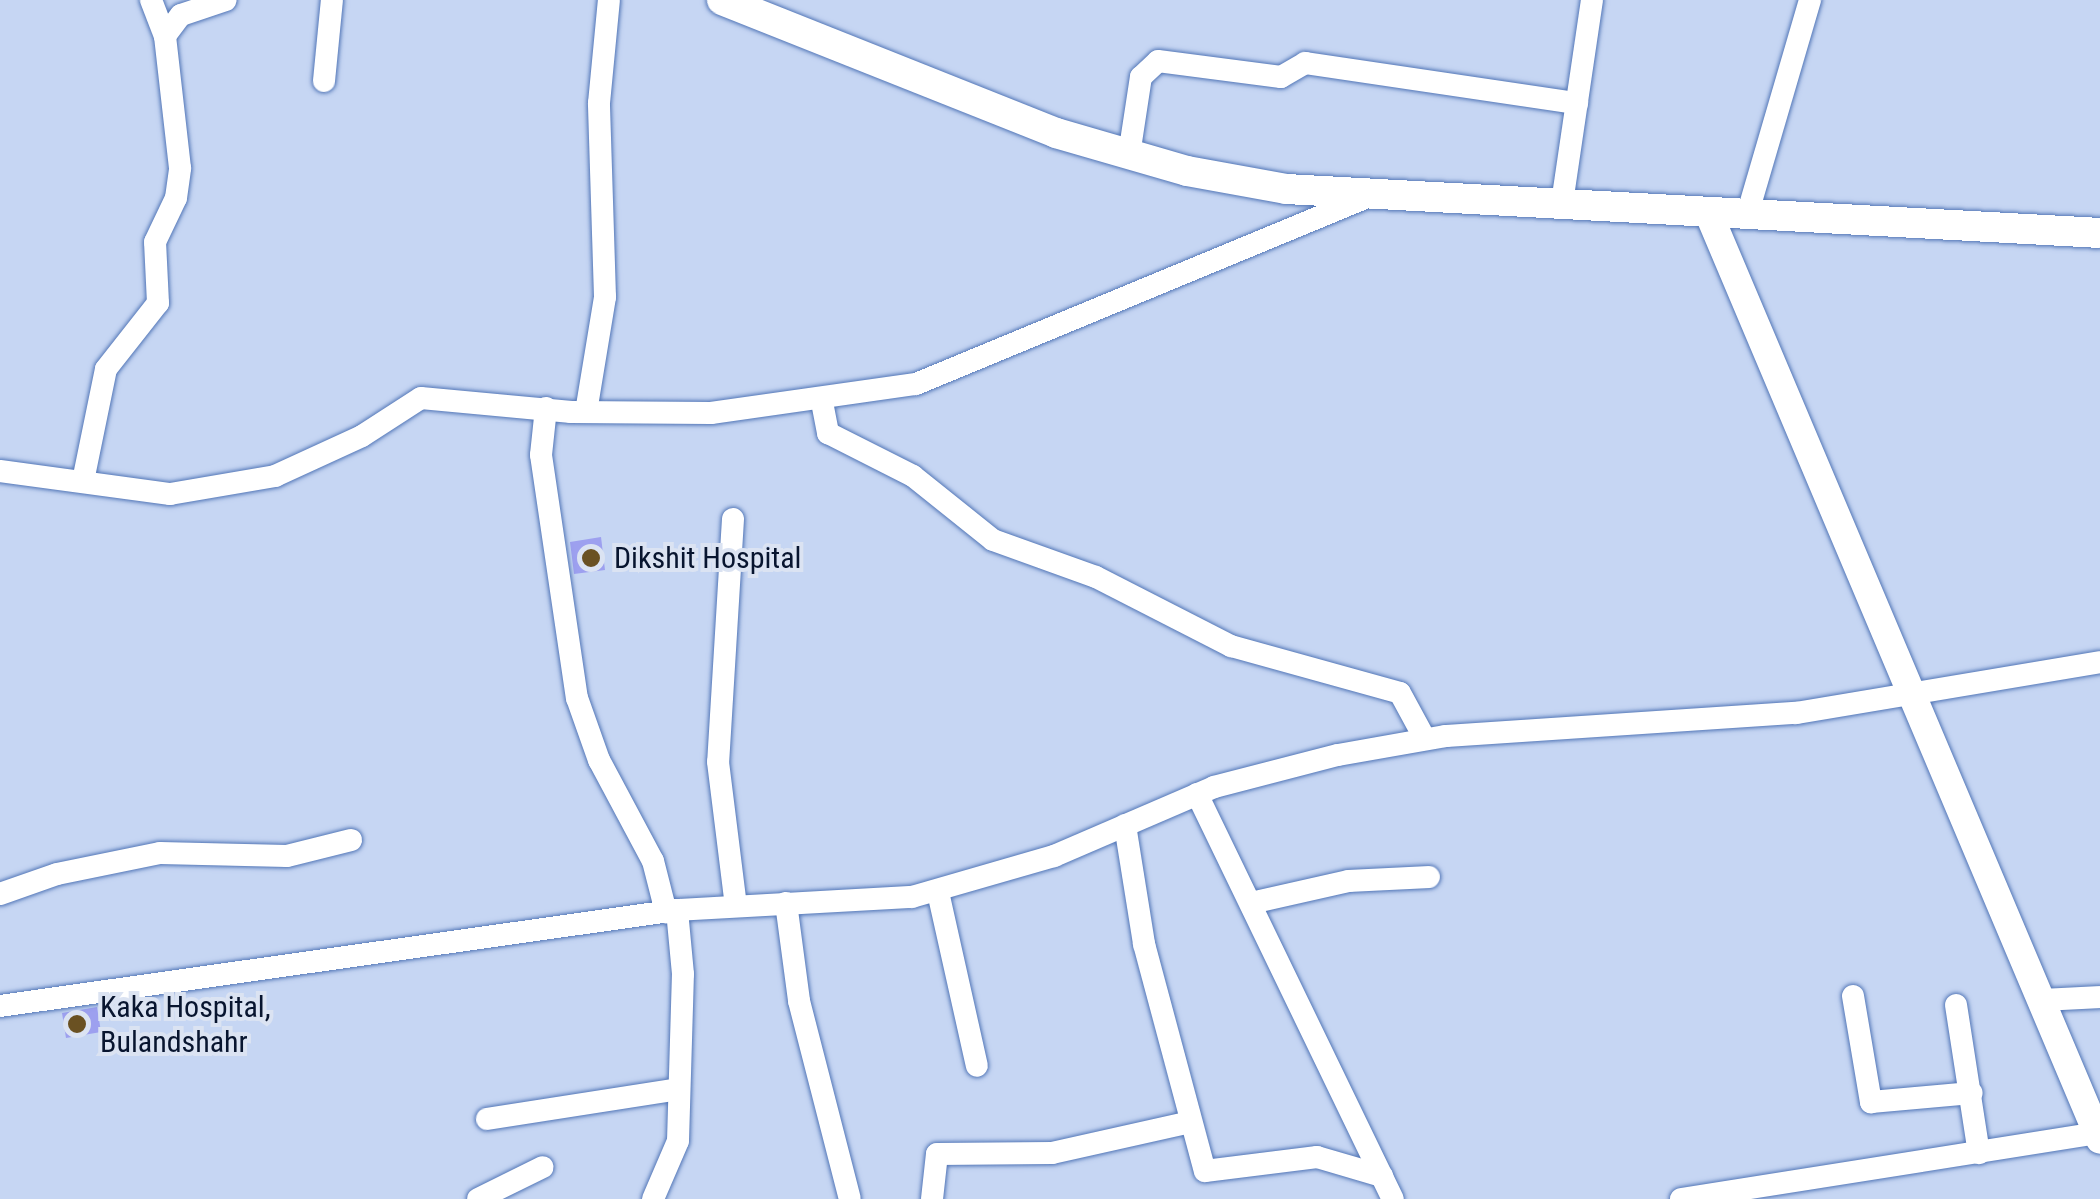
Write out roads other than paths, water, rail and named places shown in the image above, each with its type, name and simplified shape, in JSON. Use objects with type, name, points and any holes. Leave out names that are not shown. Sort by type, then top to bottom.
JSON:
[{"type":"main road","points":[[722,0],[1056,133],[1286,189],[2100,233]]},
{"type":"street","points":[[83,480],[106,369],[158,303],[154,242],[176,198],[180,168],[165,36],[151,0]]},
{"type":"street","points":[[165,36],[181,15],[226,0]]},
{"type":"street","points":[[324,82],[332,0]]},
{"type":"street","points":[[586,412],[606,297],[599,103],[609,0]]},
{"type":"street","points":[[1562,203],[1592,0]]},
{"type":"street","points":[[1748,212],[1810,0]]},
{"type":"street","points":[[1130,154],[1141,77],[1158,61],[1280,78],[1305,63],[1577,103]]},
{"type":"street","points":[[0,471],[83,480],[152,494],[240,486],[362,436],[421,398],[586,412],[711,413],[822,402],[942,377],[1376,194]]},
{"type":"street","points":[[1681,1199],[1747,1194],[1979,1152],[2098,1137],[1915,695],[1708,212]]},
{"type":"street","points":[[822,402],[828,433],[913,476],[993,540],[1096,577],[1231,646],[1400,693],[1425,739]]},
{"type":"street","points":[[546,408],[541,455],[577,698],[600,760],[653,861],[672,911],[683,974],[676,1149],[653,1199]]},
{"type":"street","points":[[732,518],[718,762],[736,906]]},
{"type":"street","points":[[0,1006],[672,911],[938,892],[1125,826],[1197,794],[1338,755],[1425,739],[1796,713],[2100,662]]},
{"type":"street","points":[[1197,794],[1219,851],[1251,903],[1393,1199]]},
{"type":"street","points":[[1125,826],[1147,959],[1203,1168],[1211,1174],[1316,1157],[1382,1176]]},
{"type":"street","points":[[0,894],[56,874],[160,853],[287,856],[351,840]]},
{"type":"street","points":[[1251,903],[1349,881],[1429,877]]},
{"type":"street","points":[[938,892],[976,1066]]},
{"type":"street","points":[[786,903],[799,1001],[850,1199]]},
{"type":"street","points":[[1853,996],[1872,1102],[1972,1093]]},
{"type":"street","points":[[2042,1000],[2100,998]]},
{"type":"street","points":[[1956,1006],[1979,1152]]},
{"type":"street","points":[[487,1119],[679,1089]]},
{"type":"street","points":[[932,1199],[930,1169],[937,1154],[1052,1154],[1191,1122]]},
{"type":"street","points":[[478,1199],[544,1167]]},
{"type":"place","name":"Dikshit Hospital","points":[[591,558]]},
{"type":"place","name":"Kaka Hospital, Bulandshahr","points":[[77,1024]]}]
